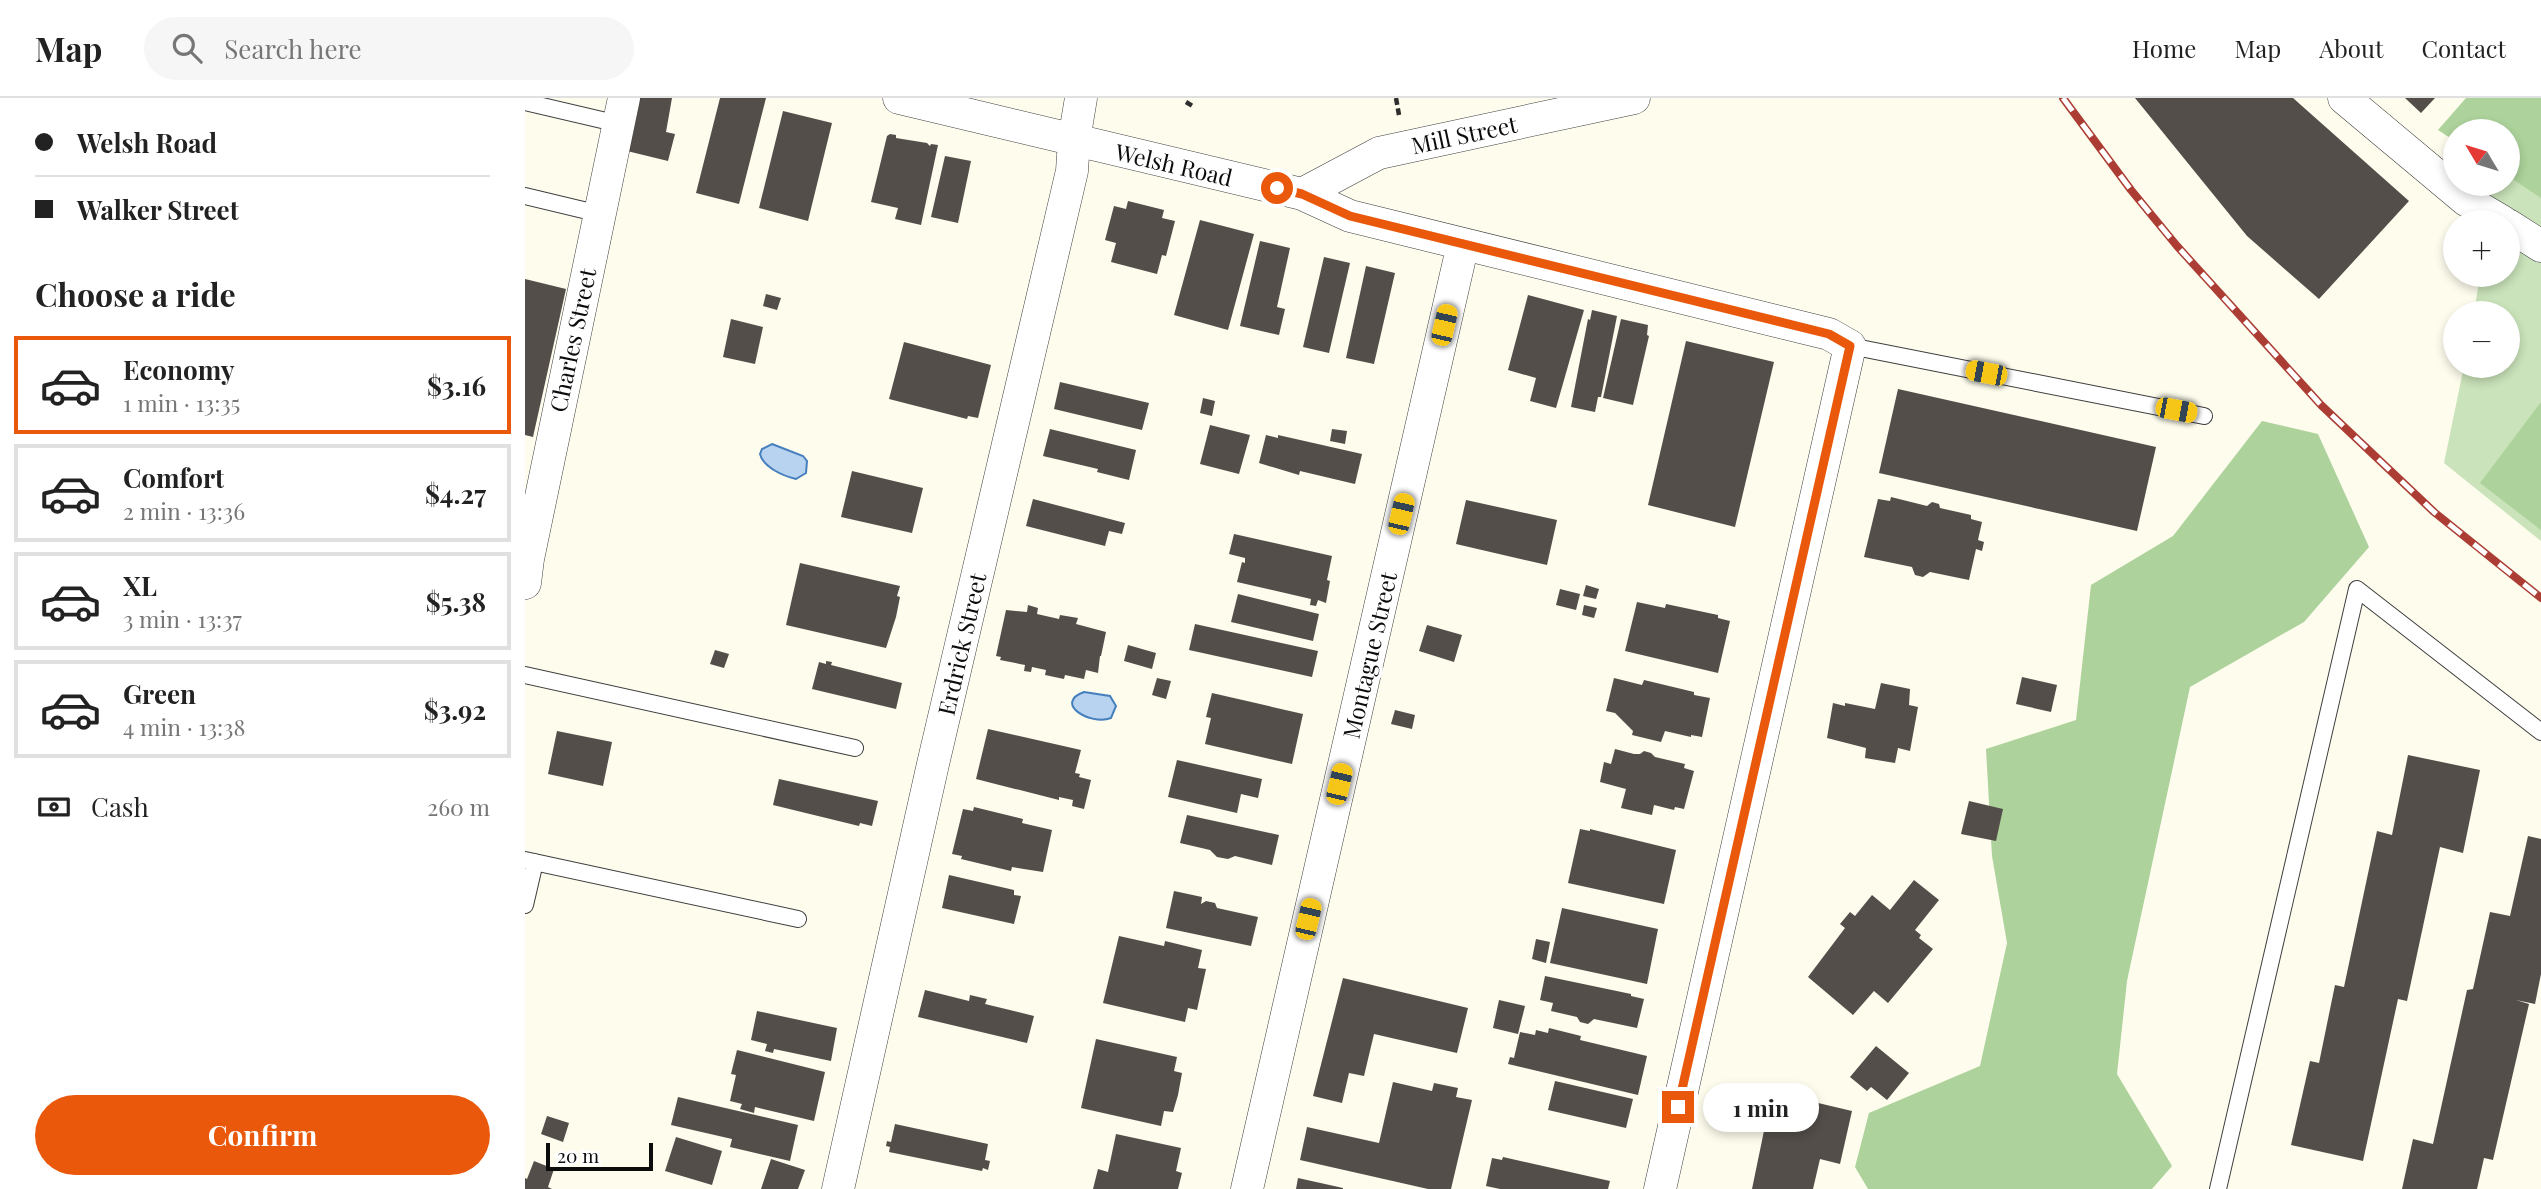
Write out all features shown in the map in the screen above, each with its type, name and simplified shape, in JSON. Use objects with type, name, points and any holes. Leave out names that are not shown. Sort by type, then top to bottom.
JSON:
[{"type":"street","name":"Welsh Road","points":[[899,98],[1302,194],[1350,216],[1829,334],[1850,346]]},
{"type":"street","name":"Erdrick Street","points":[[838,1189],[933,764],[1072,170],[1081,98]]},
{"type":"street","name":"Mill Street","points":[[1302,194],[1379,153],[1635,98]]},
{"type":"street","points":[[2344,98],[2466,200],[2483,210]]},
{"type":"street","name":"Charles Street","points":[[525,583],[584,281],[622,111]]},
{"type":"street","points":[[2520,233],[2541,246]]},
{"type":"street","name":"Montague Street","points":[[1247,1189],[1463,244]]},
{"type":"street","points":[[1660,1189],[1850,346]]},
{"type":"lane","points":[[525,102],[622,111]]},
{"type":"lane","points":[[525,196],[600,214]]},
{"type":"lane","points":[[1850,346],[2204,416]]},
{"type":"lane","points":[[2218,1189],[2357,589],[2541,732]]},
{"type":"lane","points":[[525,675],[855,748]]},
{"type":"lane","points":[[525,905],[530,861],[797,919]]},
{"type":"path","points":[[1186,102],[1194,107]]},
{"type":"green space","points":[[2466,98],[2541,98],[2541,198],[2520,184],[2520,119],[2448,119]]},
{"type":"green space","points":[[2541,98],[2541,541],[2444,463],[2462,378],[2520,378],[2520,301],[2476,301],[2478,287],[2520,287],[2520,210],[2489,210],[2490,196],[2520,196],[2520,119]]},
{"type":"green space","points":[[2541,402],[2541,530],[2480,483]]},
{"type":"green space","points":[[2262,421],[2318,434],[2369,547],[2304,622],[2190,687],[2127,981],[2117,1074],[2172,1166],[2152,1189],[1868,1189],[1855,1167],[1869,1113],[1980,1066],[2007,943],[1992,856],[1986,749],[2076,720],[2091,585],[2173,536]]},
{"type":"water","points":[[772,444],[803,456],[807,461],[806,473],[796,479],[769,467],[760,454],[762,449]]},
{"type":"water","points":[[1084,692],[1110,696],[1116,706],[1111,718],[1094,719],[1078,712],[1072,702]]},
{"type":"building","points":[[639,98],[672,98],[666,132],[675,134],[668,161],[627,151]]},
{"type":"building","points":[[720,98],[766,98],[739,204],[696,193]]},
{"type":"building","points":[[2135,98],[2293,98],[2409,201],[2319,299],[2247,236]]},
{"type":"building","points":[[2405,98],[2435,98],[2421,113]]},
{"type":"building","points":[[783,111],[832,123],[808,221],[759,208]]},
{"type":"building","points":[[896,135],[896,138],[927,143],[930,146],[938,145],[921,225],[895,219],[898,208],[871,202],[887,136]]},
{"type":"building","points":[[945,156],[971,161],[958,223],[931,217]]},
{"type":"building","points":[[1128,201],[1164,210],[1162,218],[1175,221],[1166,256],[1162,255],[1157,274],[1111,262],[1116,243],[1105,240],[1114,206],[1126,209]]},
{"type":"building","points":[[1200,220],[1254,234],[1228,330],[1174,315]]},
{"type":"building","points":[[1260,241],[1290,248],[1277,307],[1285,309],[1279,335],[1240,326]]},
{"type":"building","points":[[1324,257],[1350,263],[1329,353],[1303,347]]},
{"type":"building","points":[[1366,266],[1395,273],[1374,364],[1346,358]]},
{"type":"building","points":[[525,279],[566,289],[533,437],[525,435]]},
{"type":"building","points":[[766,294],[781,298],[777,310],[763,306]]},
{"type":"building","points":[[1528,295],[1584,310],[1556,408],[1530,401],[1536,378],[1508,370]]},
{"type":"building","points":[[1592,310],[1617,316],[1601,397],[1598,397],[1595,412],[1571,407]]},
{"type":"building","points":[[731,319],[763,327],[755,364],[723,357]]},
{"type":"building","points":[[1621,319],[1648,325],[1649,336],[1633,405],[1603,398]]},
{"type":"building","points":[[1686,341],[1774,362],[1735,527],[1648,505]]},
{"type":"building","points":[[904,342],[991,365],[978,418],[968,416],[967,419],[889,399]]},
{"type":"building","points":[[1060,382],[1149,403],[1142,430],[1054,409]]},
{"type":"building","points":[[1898,389],[2156,447],[2137,531],[1879,473]]},
{"type":"building","points":[[1203,398],[1215,401],[1212,416],[1200,413]]},
{"type":"building","points":[[1210,425],[1250,435],[1239,474],[1200,464]]},
{"type":"building","points":[[1050,429],[1136,450],[1129,480],[1097,472],[1098,469],[1043,456]]},
{"type":"building","points":[[1332,429],[1347,431],[1345,444],[1330,441]]},
{"type":"building","points":[[1266,435],[1278,438],[1278,435],[1362,454],[1355,484],[1300,471],[1299,475],[1259,463]]},
{"type":"building","points":[[852,471],[923,488],[912,533],[841,517]]},
{"type":"building","points":[[1891,497],[1927,506],[1932,502],[1939,504],[1940,508],[1971,515],[1971,519],[1982,522],[1978,540],[1984,542],[1982,551],[1976,549],[1969,580],[1930,572],[1923,577],[1915,575],[1912,567],[1864,557],[1878,499],[1890,501]]},
{"type":"building","points":[[1033,499],[1125,523],[1122,534],[1109,531],[1105,546],[1026,526]]},
{"type":"building","points":[[1466,500],[1557,520],[1547,565],[1456,544]]},
{"type":"building","points":[[1234,534],[1332,556],[1326,603],[1318,600],[1316,606],[1310,605],[1311,599],[1237,582],[1245,558],[1229,554]]},
{"type":"building","points":[[800,563],[900,586],[896,617],[886,648],[786,625]]},
{"type":"building","points":[[1586,585],[1599,589],[1596,599],[1583,596]]},
{"type":"building","points":[[1560,589],[1580,594],[1576,610],[1556,605]]},
{"type":"building","points":[[1238,594],[1319,614],[1313,641],[1231,622]]},
{"type":"building","points":[[1637,602],[1665,608],[1666,604],[1718,615],[1718,618],[1730,621],[1718,673],[1625,651]]},
{"type":"building","points":[[1028,605],[1038,608],[1037,614],[1059,619],[1060,615],[1078,618],[1076,624],[1106,632],[1098,673],[1086,670],[1084,679],[1065,675],[1064,679],[1045,675],[1046,670],[1032,667],[1031,672],[1024,671],[1025,665],[1000,660],[1001,657],[996,656],[1006,610],[1027,612]]},
{"type":"building","points":[[1584,605],[1597,608],[1594,618],[1582,615]]},
{"type":"building","points":[[1195,624],[1318,651],[1312,677],[1189,650]]},
{"type":"building","points":[[1427,625],[1462,635],[1454,662],[1419,651]]},
{"type":"building","points":[[1128,645],[1156,653],[1152,669],[1124,661]]},
{"type":"building","points":[[715,650],[729,654],[724,668],[710,664]]},
{"type":"building","points":[[826,661],[832,662],[831,665],[902,683],[896,709],[812,689],[819,662],[826,664]]},
{"type":"building","points":[[2022,677],[2057,685],[2051,712],[2016,704]]},
{"type":"building","points":[[1157,678],[1171,681],[1166,699],[1152,695]]},
{"type":"building","points":[[1614,678],[1642,685],[1644,680],[1710,698],[1702,737],[1665,731],[1661,742],[1632,735],[1633,731],[1615,713],[1606,711]]},
{"type":"building","points":[[1881,683],[1910,689],[1909,705],[1918,707],[1910,751],[1898,748],[1895,763],[1865,758],[1866,748],[1827,738],[1833,703],[1875,709]]},
{"type":"building","points":[[1212,693],[1303,714],[1292,764],[1205,744],[1211,718],[1206,717]]},
{"type":"building","points":[[1395,710],[1415,715],[1412,729],[1391,724]]},
{"type":"building","points":[[988,729],[1081,750],[1075,773],[1091,780],[1084,809],[1072,806],[1073,800],[1059,797],[1059,800],[976,779]]},
{"type":"building","points":[[557,731],[612,742],[603,786],[548,774]]},
{"type":"building","points":[[1615,749],[1634,754],[1644,751],[1655,757],[1685,764],[1684,768],[1694,771],[1684,809],[1675,807],[1674,810],[1654,805],[1652,815],[1621,808],[1626,789],[1600,782],[1604,762],[1611,764]]},
{"type":"building","points":[[2408,755],[2480,770],[2463,853],[2440,847],[2407,1001],[2398,999],[2363,1161],[2291,1145],[2310,1061],[2319,1063],[2335,985],[2344,987],[2377,831],[2392,835]]},
{"type":"building","points":[[1177,760],[1262,779],[1258,798],[1241,794],[1237,813],[1168,797]]},
{"type":"building","points":[[779,779],[878,801],[872,826],[860,823],[859,826],[773,805]]},
{"type":"building","points":[[1969,801],[2003,809],[1996,841],[1961,834]]},
{"type":"building","points":[[974,807],[1023,819],[1022,823],[1052,830],[1043,872],[1012,867],[1011,871],[961,859],[962,856],[952,854],[963,809],[973,811]]},
{"type":"building","points":[[1187,815],[1279,835],[1272,865],[1235,856],[1228,859],[1217,857],[1210,850],[1180,843]]},
{"type":"building","points":[[1580,829],[1590,829],[1676,850],[1664,904],[1568,883]]},
{"type":"building","points":[[2528,836],[2541,839],[2541,974],[2535,1004],[2516,1000],[2529,1004],[2493,1160],[2484,1158],[2477,1189],[2402,1189],[2413,1139],[2433,1144],[2467,990],[2473,989],[2490,912],[2510,916]]},
{"type":"building","points":[[949,875],[1014,890],[1014,895],[1021,896],[1014,924],[942,908]]},
{"type":"building","points":[[1914,880],[1939,900],[1915,930],[1921,935],[1919,938],[1933,949],[1888,1003],[1874,991],[1853,1015],[1808,977],[1845,928],[1840,924],[1850,912],[1855,916],[1872,895],[1890,910]]},
{"type":"building","points":[[1174,891],[1202,897],[1201,904],[1206,901],[1215,903],[1217,908],[1258,917],[1251,946],[1166,928]]},
{"type":"building","points":[[1562,908],[1658,929],[1647,984],[1550,963]]},
{"type":"building","points":[[1119,936],[1164,946],[1165,941],[1202,950],[1198,968],[1206,969],[1197,1010],[1188,1008],[1185,1022],[1103,1003]]},
{"type":"building","points":[[1536,939],[1550,942],[1546,963],[1532,959]]},
{"type":"building","points":[[1545,976],[1644,999],[1637,1028],[1594,1019],[1588,1024],[1580,1022],[1577,1017],[1551,1011],[1553,1003],[1540,1000]]},
{"type":"building","points":[[1343,978],[1468,1008],[1457,1053],[1374,1034],[1364,1076],[1349,1073],[1342,1103],[1313,1096]]},
{"type":"building","points":[[925,990],[969,1001],[970,995],[987,999],[985,1004],[1034,1016],[1027,1043],[918,1017]]},
{"type":"building","points":[[1499,1000],[1525,1006],[1518,1034],[1493,1028]]},
{"type":"building","points":[[757,1011],[837,1028],[831,1061],[774,1049],[773,1053],[765,1051],[767,1044],[751,1040]]},
{"type":"building","points":[[1549,1028],[1581,1036],[1580,1040],[1647,1056],[1638,1095],[1508,1064],[1510,1057],[1514,1058],[1520,1032],[1535,1035],[1536,1030],[1548,1033]]},
{"type":"building","points":[[1096,1039],[1177,1057],[1174,1071],[1182,1073],[1178,1095],[1173,1112],[1164,1111],[1161,1126],[1081,1108]]},
{"type":"building","points":[[1876,1046],[1909,1073],[1887,1100],[1871,1087],[1867,1091],[1850,1077]]},
{"type":"building","points":[[737,1050],[825,1072],[814,1121],[755,1107],[754,1113],[740,1109],[742,1104],[730,1101],[736,1075],[731,1074]]},
{"type":"building","points":[[1555,1081],[1633,1099],[1626,1128],[1548,1110]]},
{"type":"building","points":[[1393,1082],[1432,1091],[1434,1083],[1458,1088],[1456,1097],[1472,1100],[1451,1189],[1428,1189],[1300,1160],[1307,1127],[1379,1143]]},
{"type":"building","points":[[1772,1092],[1852,1111],[1840,1164],[1820,1159],[1813,1189],[1752,1189]]},
{"type":"building","points":[[678,1097],[798,1125],[790,1161],[730,1147],[732,1139],[671,1125]]},
{"type":"building","points":[[547,1116],[569,1123],[563,1142],[541,1134]]},
{"type":"building","points":[[895,1124],[988,1144],[985,1160],[990,1161],[988,1170],[889,1152],[887,1141],[891,1142]]},
{"type":"building","points":[[1116,1134],[1181,1148],[1176,1171],[1182,1173],[1178,1189],[1093,1189],[1098,1169],[1108,1172]]},
{"type":"building","points":[[676,1137],[722,1151],[712,1185],[665,1171]]},
{"type":"building","points":[[1503,1157],[1610,1181],[1608,1189],[1500,1189],[1486,1186],[1492,1158],[1502,1160]]},
{"type":"building","points":[[771,1159],[805,1170],[798,1189],[761,1189]]},
{"type":"building","points":[[534,1161],[554,1169],[548,1187],[552,1189],[525,1189],[525,1178],[527,1179]]},
{"type":"building","points":[[1298,1178],[1343,1188],[1343,1189],[1296,1189]]},
{"type":"railway","points":[[2063,98],[2131,190],[2177,246],[2321,405],[2434,512],[2541,598]]},
{"type":"route","points":[[1277,188],[1302,194],[1350,216],[1829,334],[1850,346],[1678,1107]]}]
